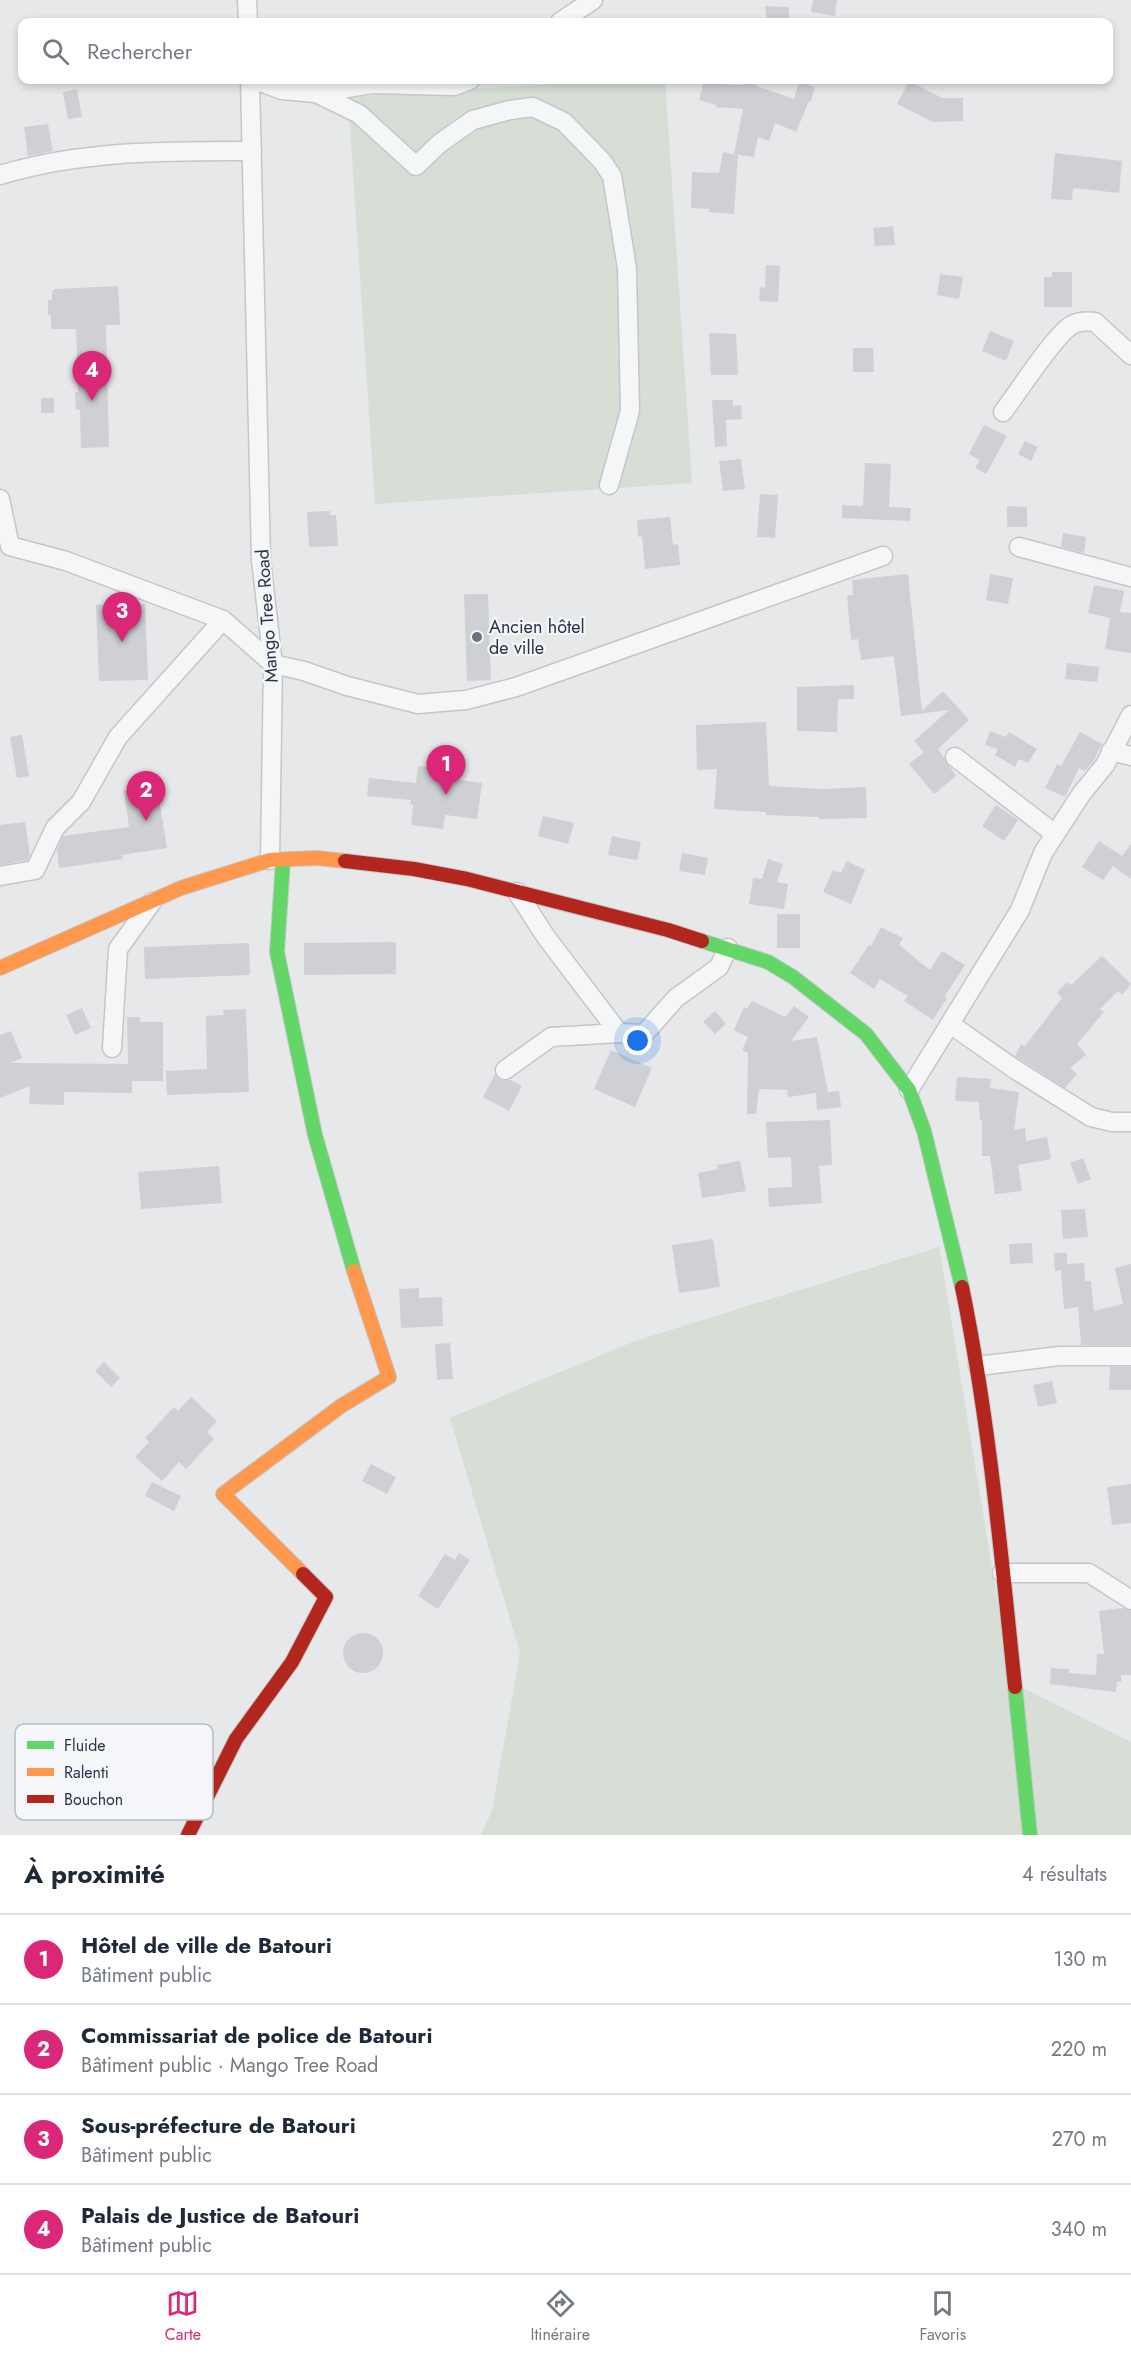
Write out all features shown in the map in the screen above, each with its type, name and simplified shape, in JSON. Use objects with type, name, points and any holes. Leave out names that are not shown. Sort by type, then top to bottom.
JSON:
[{"type":"main road","points":[[0,968],[181,888],[276,860],[317,858],[414,869],[517,892],[668,930],[728,948],[776,967],[794,977],[866,1034],[909,1090],[924,1131],[959,1272],[978,1366],[1030,1835]]},
{"type":"main road","points":[[213,1785],[236,1739],[292,1662],[326,1597],[223,1494],[341,1406],[389,1377],[344,1239],[315,1135],[278,952],[276,860]]},
{"type":"main road","points":[[188,1835],[196,1820]]},
{"type":"street","points":[[248,0],[248,18]]},
{"type":"street","points":[[566,18],[593,0]]},
{"type":"street","name":"Mango Tree Road","points":[[250,84],[261,560],[273,664],[276,860]]},
{"type":"street","points":[[266,84],[282,90],[316,93],[372,84],[454,86],[459,84]]},
{"type":"street","points":[[316,93],[359,114],[416,166],[440,143],[473,120],[533,107],[564,122],[602,161],[612,176],[627,280],[630,411],[609,485]]},
{"type":"street","points":[[0,175],[59,160],[104,155],[181,151],[252,151]]},
{"type":"street","points":[[1003,412],[1071,325],[1088,321],[1095,322],[1131,355]]},
{"type":"street","points":[[0,499],[10,546],[66,561],[223,620],[273,664],[304,670],[347,686],[418,704],[466,700],[516,687],[883,556]]},
{"type":"street","points":[[1018,547],[1131,577]]},
{"type":"street","points":[[0,876],[35,870],[55,828],[81,802],[118,737],[223,620]]},
{"type":"street","points":[[909,1090],[1020,910],[1043,853],[1082,793],[1105,765],[1131,715]]},
{"type":"street","points":[[1111,751],[1131,756]]},
{"type":"street","points":[[955,757],[1055,834]]},
{"type":"street","points":[[517,892],[546,937],[619,1033]]},
{"type":"street","points":[[112,1048],[118,949],[153,900]]},
{"type":"street","points":[[505,1070],[551,1037],[619,1033],[644,1034],[676,998],[719,968],[728,948]]},
{"type":"street","points":[[950,1024],[1084,1113],[1103,1121],[1131,1122]]},
{"type":"street","points":[[978,1366],[1059,1356],[1131,1356]]},
{"type":"street","points":[[1002,1573],[1089,1573],[1131,1600]]},
{"type":"shaded area","points":[[555,84],[665,84],[692,483],[375,504],[348,97]]},
{"type":"shaded area","points":[[939,1247],[1011,1682],[1131,1742],[1131,1835],[481,1835],[492,1811],[520,1653],[450,1418],[635,1341]]},
{"type":"building","points":[[813,0],[837,0],[835,16],[811,12]]},
{"type":"building","points":[[765,6],[789,7],[789,18],[766,18]]},
{"type":"building","points":[[703,84],[757,84],[756,86],[794,99],[798,84],[815,87],[796,132],[775,123],[769,141],[758,137],[754,157],[734,154],[743,109],[716,107],[716,105],[699,100]]},
{"type":"building","points":[[907,84],[915,84],[942,98],[963,98],[963,121],[933,122],[897,104]]},
{"type":"building","points":[[77,89],[82,117],[68,119],[63,92]]},
{"type":"building","points":[[48,124],[53,151],[28,156],[24,127]]},
{"type":"building","points":[[723,152],[738,155],[734,214],[691,208],[692,172],[719,173]]},
{"type":"building","points":[[1055,153],[1122,161],[1119,193],[1073,188],[1072,200],[1051,199]]},
{"type":"building","points":[[893,226],[895,245],[875,246],[873,228]]},
{"type":"building","points":[[766,265],[780,266],[778,302],[759,301],[760,287],[765,288]]},
{"type":"building","points":[[1052,272],[1072,272],[1072,307],[1044,307],[1044,277],[1052,277]]},
{"type":"building","points":[[940,274],[963,277],[959,299],[937,295]]},
{"type":"building","points":[[118,286],[120,325],[106,325],[109,447],[81,448],[80,410],[76,410],[75,392],[78,392],[76,329],[51,329],[48,300],[52,300],[52,291],[55,289]]},
{"type":"building","points":[[990,331],[1014,341],[1006,361],[982,351]]},
{"type":"building","points":[[709,333],[736,334],[738,375],[711,375]]},
{"type":"building","points":[[853,348],[873,348],[874,372],[853,372]]},
{"type":"building","points":[[41,398],[54,398],[54,413],[41,413]]},
{"type":"building","points":[[712,400],[733,400],[733,406],[741,405],[742,419],[726,420],[727,446],[715,447]]},
{"type":"building","points":[[984,425],[1007,436],[986,474],[975,468],[980,460],[969,454]]},
{"type":"building","points":[[1025,441],[1038,447],[1031,461],[1018,454]]},
{"type":"building","points":[[741,459],[745,489],[723,491],[719,461]]},
{"type":"building","points":[[865,463],[891,464],[889,507],[911,508],[910,521],[842,518],[842,505],[863,506]]},
{"type":"building","points":[[760,494],[778,495],[775,538],[757,537]]},
{"type":"building","points":[[1007,506],[1027,507],[1027,527],[1007,527]]},
{"type":"building","points":[[330,511],[330,515],[336,515],[338,546],[309,547],[307,512]]},
{"type":"building","points":[[670,517],[673,545],[678,544],[680,565],[645,569],[642,536],[638,537],[637,520]]},
{"type":"building","points":[[1063,533],[1086,537],[1084,553],[1061,547]]},
{"type":"building","points":[[908,574],[922,711],[943,691],[969,720],[938,749],[956,776],[934,794],[909,764],[924,752],[914,741],[949,710],[901,716],[894,656],[861,660],[858,639],[851,640],[847,595],[853,595],[852,580]]},
{"type":"building","points":[[990,574],[1013,578],[1008,604],[986,600]]},
{"type":"building","points":[[1094,585],[1124,591],[1120,612],[1131,613],[1131,653],[1105,649],[1110,618],[1088,613]]},
{"type":"building","name":"Ancien hôtel de ville","points":[[464,594],[488,594],[491,680],[467,681]]},
{"type":"building","points":[[145,604],[148,680],[99,681],[96,605]]},
{"type":"building","points":[[1067,663],[1099,667],[1097,682],[1065,679]]},
{"type":"building","points":[[854,685],[854,699],[838,699],[837,732],[797,731],[797,687]]},
{"type":"building","points":[[766,722],[769,786],[822,789],[866,787],[867,818],[819,819],[819,817],[766,815],[766,812],[714,809],[717,769],[697,770],[696,725]]},
{"type":"building","points":[[990,731],[1006,737],[1009,732],[1037,749],[1028,763],[1019,759],[1015,767],[995,755],[998,749],[985,745]]},
{"type":"building","points":[[1080,732],[1102,744],[1085,771],[1079,768],[1065,797],[1045,788],[1057,764],[1061,766]]},
{"type":"building","points":[[22,735],[29,776],[17,778],[10,737]]},
{"type":"building","points":[[418,766],[452,770],[451,779],[482,783],[477,819],[445,815],[443,829],[411,825],[413,805],[410,804],[411,800],[367,796],[369,778],[416,783]]},
{"type":"building","points":[[157,786],[167,848],[122,855],[123,859],[59,868],[57,850],[63,836],[129,827],[124,791]]},
{"type":"building","points":[[996,805],[1018,820],[1004,841],[982,826]]},
{"type":"building","points":[[543,816],[574,823],[568,844],[538,836]]},
{"type":"building","points":[[25,822],[30,855],[27,860],[0,865],[0,825]]},
{"type":"building","points":[[612,836],[641,842],[637,860],[608,855]]},
{"type":"building","points":[[1099,841],[1122,856],[1131,844],[1131,879],[1113,866],[1103,880],[1082,867]]},
{"type":"building","points":[[682,853],[708,858],[705,875],[679,871]]},
{"type":"building","points":[[768,859],[783,864],[777,882],[788,884],[784,909],[749,904],[753,878],[762,879]]},
{"type":"building","points":[[847,861],[865,870],[851,904],[823,892],[833,870],[841,873]]},
{"type":"building","points":[[777,914],[800,914],[800,948],[777,948]]},
{"type":"building","points":[[881,927],[903,938],[899,945],[930,970],[942,951],[965,965],[933,1020],[904,1001],[908,996],[880,979],[874,989],[850,973],[869,945],[871,946]]},
{"type":"building","points":[[396,942],[396,974],[304,975],[304,943]]},
{"type":"building","points":[[249,943],[250,975],[145,979],[144,947]]},
{"type":"building","points":[[1102,956],[1131,984],[1122,995],[1118,991],[1100,1009],[1104,1012],[1077,1044],[1086,1055],[1070,1068],[1077,1074],[1065,1088],[1015,1056],[1021,1044],[1025,1046],[1062,998],[1057,992],[1067,982],[1071,985]]},
{"type":"building","points":[[752,1001],[785,1017],[794,1006],[809,1017],[791,1041],[817,1037],[828,1092],[839,1091],[841,1107],[817,1110],[816,1093],[788,1097],[787,1090],[759,1089],[756,1114],[747,1114],[748,1053],[742,1050],[748,1037],[734,1030],[744,1007],[747,1009]]},
{"type":"building","points":[[82,1008],[91,1028],[75,1035],[66,1015]]},
{"type":"building","points":[[246,1009],[249,1092],[167,1095],[166,1071],[207,1069],[206,1016],[224,1015],[223,1010]]},
{"type":"building","points":[[715,1011],[726,1024],[715,1034],[703,1022]]},
{"type":"building","points":[[127,1017],[140,1017],[140,1022],[163,1022],[163,1081],[132,1081],[132,1093],[64,1092],[64,1105],[29,1104],[30,1086],[0,1098],[0,1035],[11,1031],[22,1058],[11,1063],[128,1064]]},
{"type":"building","points":[[611,1050],[652,1068],[635,1107],[594,1089]]},
{"type":"building","points":[[495,1074],[501,1080],[511,1080],[522,1086],[509,1111],[483,1097]]},
{"type":"building","points":[[957,1077],[991,1079],[990,1088],[1019,1092],[1014,1130],[1025,1128],[1026,1141],[1047,1137],[1051,1159],[1018,1165],[1022,1191],[995,1194],[990,1156],[982,1156],[982,1120],[980,1120],[979,1102],[955,1101]]},
{"type":"building","points":[[830,1120],[832,1165],[819,1166],[822,1203],[769,1207],[768,1188],[792,1187],[791,1157],[768,1158],[766,1122]]},
{"type":"building","points":[[1083,1158],[1091,1179],[1078,1184],[1070,1163]]},
{"type":"building","points":[[740,1161],[746,1191],[702,1198],[698,1173],[718,1169],[717,1165]]},
{"type":"building","points":[[219,1166],[222,1203],[141,1209],[138,1172]]},
{"type":"building","points":[[1085,1209],[1088,1237],[1063,1239],[1061,1210]]},
{"type":"building","points":[[713,1239],[720,1287],[679,1293],[672,1245]]},
{"type":"building","points":[[1032,1243],[1033,1263],[1010,1264],[1009,1244]]},
{"type":"building","points":[[1054,1253],[1067,1253],[1067,1264],[1084,1263],[1085,1281],[1091,1281],[1094,1311],[1123,1304],[1115,1268],[1131,1264],[1131,1345],[1081,1345],[1078,1307],[1064,1309],[1061,1270],[1055,1271]]},
{"type":"building","points":[[419,1288],[419,1298],[442,1297],[443,1326],[401,1328],[399,1289]]},
{"type":"building","points":[[450,1343],[453,1379],[437,1380],[435,1344]]},
{"type":"building","points":[[104,1362],[120,1378],[111,1387],[95,1371]]},
{"type":"building","points":[[1110,1367],[1131,1367],[1131,1390],[1109,1390]]},
{"type":"building","points":[[1052,1381],[1057,1403],[1038,1407],[1033,1385]]},
{"type":"building","points":[[191,1397],[217,1421],[207,1432],[214,1439],[186,1469],[179,1462],[162,1481],[135,1457],[149,1442],[145,1438],[174,1407],[178,1411]]},
{"type":"building","points":[[371,1464],[396,1477],[387,1494],[362,1481]]},
{"type":"building","points":[[152,1482],[181,1496],[174,1511],[145,1496]]},
{"type":"building","points":[[1131,1484],[1131,1523],[1112,1525],[1107,1487]]},
{"type":"building","points":[[459,1553],[470,1560],[438,1609],[418,1596],[445,1554],[455,1560]]},
{"type":"building","points":[[1123,1608],[1131,1611],[1131,1675],[1121,1675],[1121,1682],[1117,1682],[1116,1692],[1050,1684],[1051,1668],[1069,1669],[1069,1673],[1096,1675],[1097,1654],[1104,1654],[1099,1611]]},
{"type":"building","points":[[363,1633],[377,1639],[383,1653],[377,1667],[363,1673],[349,1667],[343,1653],[349,1639]]},
{"type":"traffic: fast","points":[[283,860],[277,952],[315,1135],[354,1271]]},
{"type":"traffic: fast","points":[[702,941],[768,962],[793,977],[866,1034],[909,1090],[924,1131],[962,1287]]},
{"type":"traffic: fast","points":[[1015,1687],[1030,1835]]},
{"type":"traffic: slow","points":[[0,968],[181,888],[270,860],[317,858],[345,861]]},
{"type":"traffic: slow","points":[[303,1574],[223,1494],[341,1406],[389,1377],[354,1271]]},
{"type":"traffic: jam","points":[[345,861],[414,869],[467,879],[668,930],[702,941]]},
{"type":"traffic: jam","points":[[962,1287],[987,1436],[1015,1687]]},
{"type":"traffic: jam","points":[[213,1785],[236,1739],[292,1662],[326,1597],[303,1574]]},
{"type":"traffic: jam","points":[[188,1835],[196,1820]]},
{"type":"place","name":"Palais de Justice de Batouri","points":[[92,401]]},
{"type":"place","name":"Ancien hôtel de ville","points":[[477,637]]},
{"type":"place","name":"Sous-préfecture de Batouri","points":[[122,642]]},
{"type":"place","name":"Hôtel de ville de Batouri","points":[[446,795]]},
{"type":"place","name":"Commissariat de police de Batouri","points":[[146,821]]}]
